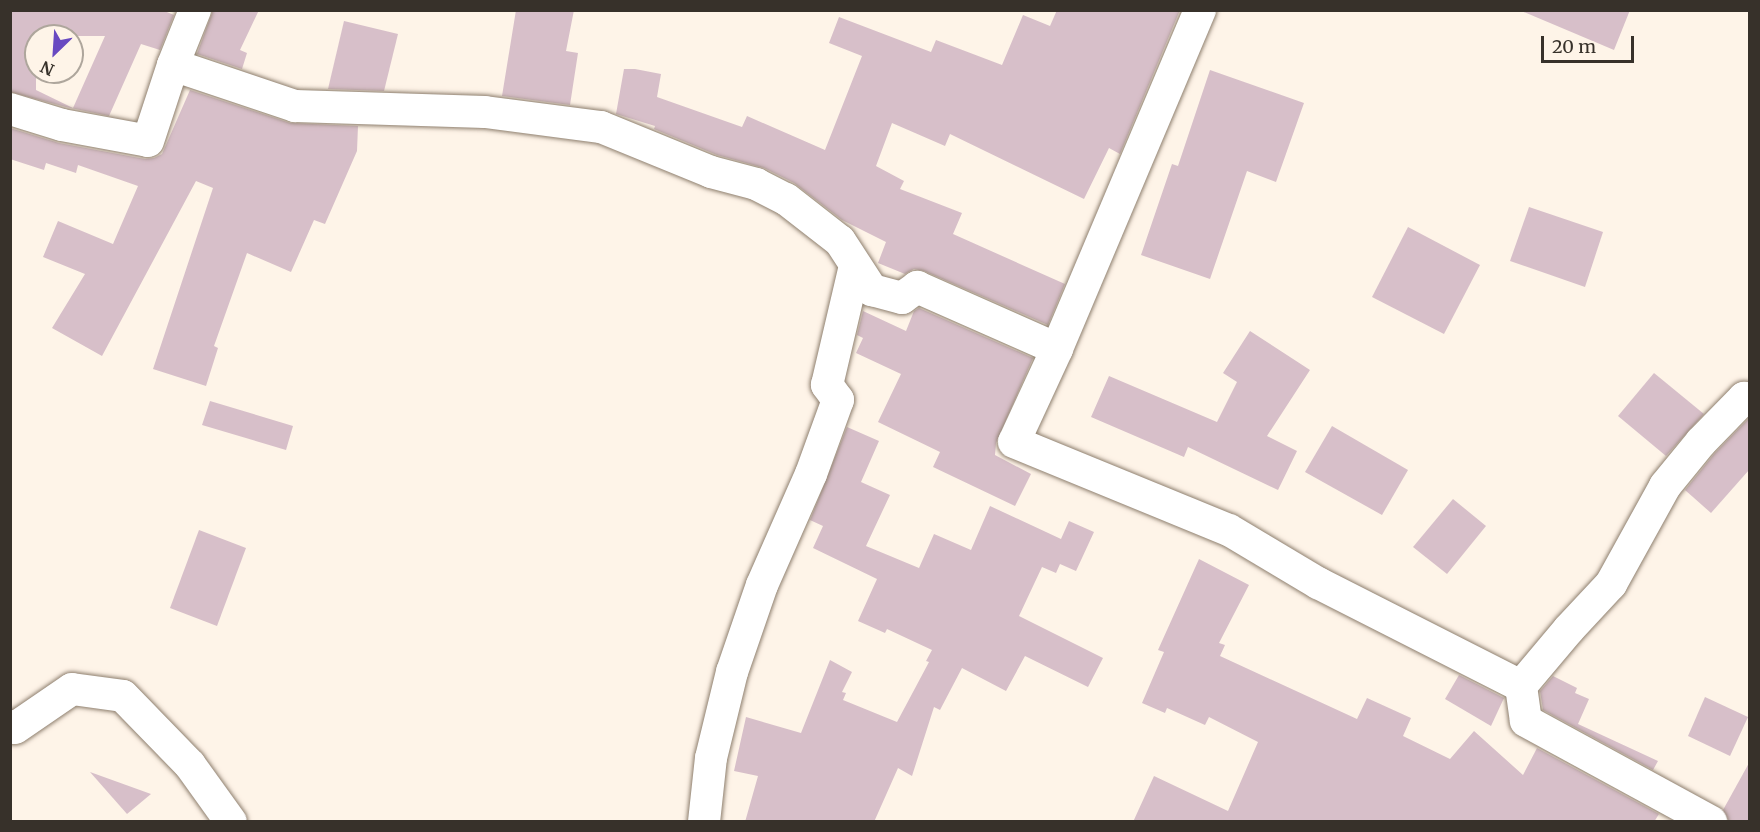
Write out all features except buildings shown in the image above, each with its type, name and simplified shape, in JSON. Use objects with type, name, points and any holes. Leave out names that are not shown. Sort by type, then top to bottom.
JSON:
[{"type":"street","points":[[10,109],[62,125],[148,141],[173,65],[195,10]]},
{"type":"street","points":[[1200,10],[1058,350],[1014,442],[1229,530],[1318,583],[1521,686]]},
{"type":"street","points":[[173,65],[295,106],[485,112],[602,127],[711,172],[756,184],[786,199],[840,241],[872,290],[902,298],[917,287],[1058,350]]},
{"type":"street","points":[[704,822],[711,758],[732,672],[762,585],[811,474],[838,400],[827,385],[855,266]]},
{"type":"street","points":[[1711,822],[1526,721],[1521,686],[1611,584],[1665,486],[1701,442],[1737,405],[1744,398],[1749,400]]},
{"type":"street","points":[[10,726],[15,728],[72,689],[123,696],[190,765],[231,822]]}]
